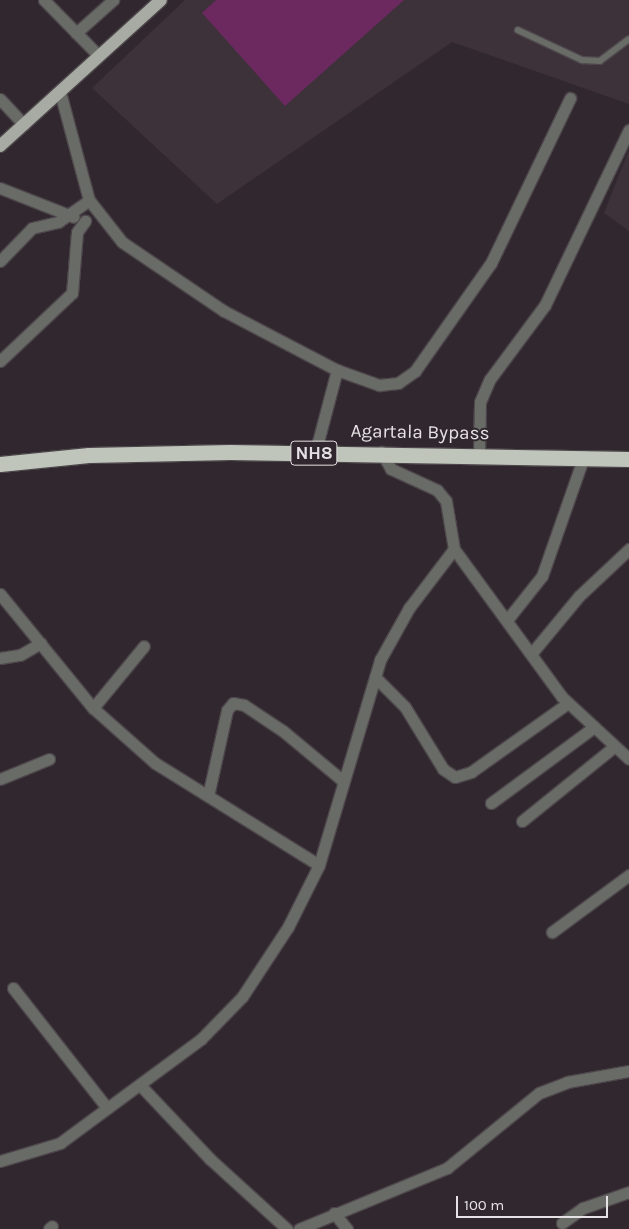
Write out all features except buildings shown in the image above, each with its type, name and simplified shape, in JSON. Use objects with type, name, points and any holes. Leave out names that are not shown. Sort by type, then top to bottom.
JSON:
[{"type":"highway","name":"Agartala Bypass","points":[[0,464],[119,454],[381,452],[584,456],[629,459]]},
{"type":"main road","points":[[0,146],[161,0]]},
{"type":"street","points":[[44,0],[99,56]]},
{"type":"street","points":[[76,33],[113,0]]},
{"type":"street","points":[[60,92],[89,200],[102,220],[122,242],[224,310],[337,370],[379,385],[398,383],[415,371],[491,263],[570,98]]},
{"type":"street","points":[[0,99],[24,125]]},
{"type":"street","points":[[479,454],[480,402],[490,379],[545,305],[629,130]]},
{"type":"street","points":[[0,188],[84,221],[102,220]]},
{"type":"street","points":[[0,261],[39,223],[69,216],[89,200]]},
{"type":"street","points":[[0,361],[72,293],[76,232],[84,221]]},
{"type":"street","points":[[315,453],[337,370]]},
{"type":"street","points":[[381,452],[391,469],[437,490],[446,501],[454,549],[568,703],[624,751],[522,822]]},
{"type":"street","points":[[507,620],[542,576],[584,456]]},
{"type":"street","points":[[0,1161],[60,1143],[201,1039],[242,997],[288,927],[319,865],[342,780],[375,677],[409,608],[454,549]]},
{"type":"street","points":[[531,654],[579,596],[629,549]]},
{"type":"street","points":[[0,594],[93,708],[155,763],[319,865]]},
{"type":"street","points":[[0,658],[20,654],[41,643]]},
{"type":"street","points":[[93,708],[144,646]]},
{"type":"street","points":[[375,677],[406,707],[443,769],[455,777],[471,772],[568,703]]},
{"type":"street","points":[[208,796],[227,710],[233,703],[244,705],[283,731],[342,780]]},
{"type":"street","points":[[491,803],[594,727]]},
{"type":"street","points":[[0,779],[49,758]]},
{"type":"street","points":[[552,932],[629,875]]},
{"type":"street","points":[[13,988],[107,1108]]},
{"type":"street","points":[[299,1229],[454,1163],[539,1093],[567,1082],[629,1071]]},
{"type":"street","points":[[140,1085],[210,1159],[288,1229]]},
{"type":"street","points":[[562,1223],[589,1205],[629,1192]]},
{"type":"street","points":[[334,1213],[347,1229]]},
{"type":"lane","points":[[518,30],[582,60],[600,60],[629,39]]},
{"type":"shaded area","points":[[185,0],[629,0],[629,104],[452,42],[217,204],[92,88]]},
{"type":"shaded area","points":[[629,150],[629,231],[604,213]]}]
